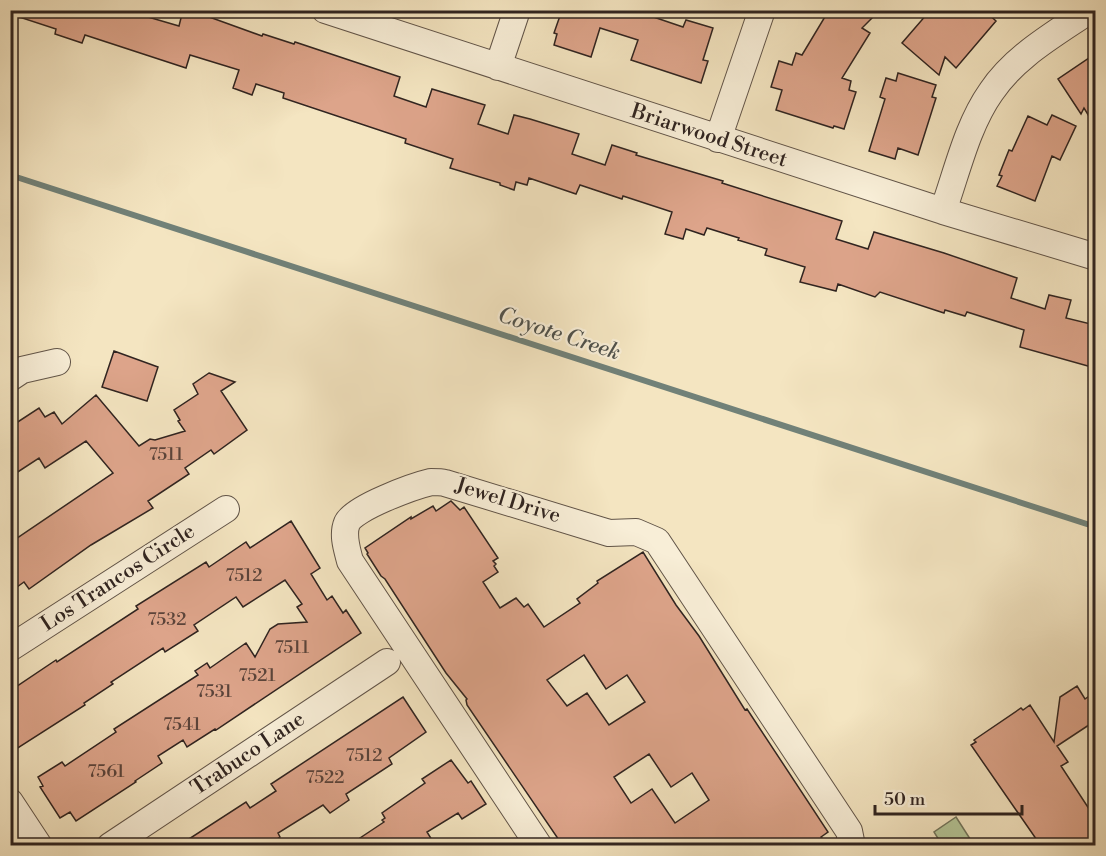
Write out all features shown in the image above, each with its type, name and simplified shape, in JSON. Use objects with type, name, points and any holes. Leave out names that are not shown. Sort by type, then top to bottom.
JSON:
[{"type":"street","name":"Briarwood Street","points":[[325,10],[718,139],[1095,258]]},
{"type":"street","points":[[498,67],[517,10]]},
{"type":"street","points":[[718,139],[762,10]]},
{"type":"street","points":[[943,211],[975,119],[991,91],[1014,65],[1090,10]]},
{"type":"street","points":[[10,378],[22,370],[57,362]]},
{"type":"street","name":"Jewel Drive","points":[[538,846],[350,561],[345,540],[347,523],[366,506],[432,482],[445,483],[609,532],[636,532],[657,541],[849,831],[852,846]]},
{"type":"street","name":"Los Trancos Circle","points":[[10,648],[226,509]]},
{"type":"street","name":"Trabuco Lane","points":[[110,846],[387,662]]},
{"type":"street","points":[[10,802],[39,846]]},
{"type":"green space","points":[[956,817],[974,845],[942,845],[934,832]]},
{"type":"building","points":[[10,10],[150,10],[148,17],[179,26],[183,10],[190,10],[262,36],[263,34],[294,44],[295,42],[400,77],[394,96],[426,107],[432,89],[485,105],[478,124],[508,134],[514,115],[530,119],[579,134],[572,154],[605,165],[612,145],[637,153],[636,155],[842,221],[836,239],[868,249],[874,232],[944,253],[1017,278],[1011,298],[1045,309],[1049,295],[1071,300],[1066,318],[1095,325],[1095,368],[1020,347],[1024,330],[967,312],[965,316],[945,310],[944,313],[880,292],[875,297],[838,284],[836,291],[800,282],[805,267],[765,255],[767,249],[707,228],[704,235],[686,229],[683,239],[665,234],[672,212],[580,185],[576,194],[529,178],[527,185],[516,182],[514,190],[500,183],[450,168],[453,159],[405,143],[406,139],[283,98],[284,93],[256,84],[252,95],[233,88],[239,70],[190,55],[186,68],[85,35],[82,43],[55,34],[56,29],[10,14]]},
{"type":"building","points":[[562,10],[633,10],[683,27],[686,20],[713,28],[703,60],[708,61],[701,83],[631,60],[638,40],[600,28],[591,57],[554,45],[557,34],[554,33]]},
{"type":"building","points":[[829,10],[880,10],[862,28],[870,33],[842,78],[851,81],[849,90],[856,92],[844,129],[834,126],[833,128],[776,110],[782,90],[771,87],[779,61],[792,65],[796,53],[802,55]]},
{"type":"building","points":[[933,10],[984,10],[996,21],[956,68],[945,57],[939,75],[902,43]]},
{"type":"building","points":[[1095,54],[1095,126],[1084,108],[1081,114],[1058,79]]},
{"type":"building","points":[[898,73],[936,85],[932,97],[936,98],[918,155],[898,148],[895,159],[869,151],[885,99],[880,97],[886,78],[896,81]]},
{"type":"building","points":[[1052,115],[1076,126],[1060,160],[1052,156],[1035,201],[997,186],[1009,150],[1012,151],[1028,116],[1047,125]]},
{"type":"building","points":[[114,351],[158,367],[147,401],[102,387]]},
{"type":"building","points":[[209,373],[235,382],[221,391],[247,430],[214,454],[211,450],[185,468],[189,474],[148,501],[153,508],[91,545],[29,589],[24,582],[17,587],[10,577],[10,543],[113,473],[86,441],[45,468],[39,458],[10,477],[10,427],[39,408],[45,417],[54,412],[62,424],[96,395],[139,446],[150,439],[155,440],[185,431],[174,410],[198,394],[193,384]]},
{"type":"building","points":[[451,501],[460,510],[464,507],[498,558],[493,561],[498,572],[483,582],[500,608],[516,598],[524,607],[528,604],[544,627],[580,603],[577,599],[598,583],[597,581],[643,552],[745,710],[747,709],[828,832],[821,837],[823,839],[813,846],[563,846],[467,705],[467,699],[446,673],[367,554],[365,548],[411,517],[411,519],[433,506],[436,511]],"holes":[[[584,655],[606,689],[627,675],[645,702],[609,725],[587,693],[567,706],[547,680]],[[649,754],[671,787],[692,773],[709,800],[675,823],[652,789],[631,803],[614,777]]]},
{"type":"building","points":[[291,521],[320,568],[311,574],[327,600],[332,596],[343,613],[346,610],[361,633],[216,730],[187,747],[183,740],[158,756],[162,763],[76,821],[70,812],[60,818],[40,787],[43,786],[38,777],[62,762],[65,766],[116,732],[114,729],[198,675],[195,671],[207,663],[210,668],[246,643],[255,657],[270,629],[278,624],[307,622],[297,607],[302,604],[285,580],[243,607],[236,597],[194,625],[198,631],[165,652],[163,648],[111,682],[113,684],[84,703],[85,705],[10,753],[10,691],[138,609],[136,606],[206,562],[209,567],[246,542],[250,548]]},
{"type":"building","points":[[1077,686],[1085,699],[1095,692],[1095,721],[1057,746],[1068,762],[1061,766],[1095,818],[1095,846],[1041,846],[971,745],[976,742],[974,740],[1021,708],[1023,710],[1030,705],[1054,742],[1060,697]]},
{"type":"building","points":[[403,697],[426,732],[389,758],[392,764],[346,794],[349,800],[330,813],[323,805],[278,833],[280,837],[267,846],[178,846],[246,802],[250,808],[276,791],[271,784]]},
{"type":"building","points":[[451,760],[468,783],[471,781],[486,804],[462,819],[458,813],[427,832],[432,840],[423,846],[348,846],[384,822],[382,820],[385,818],[382,813],[425,783],[422,779]]},
{"type":"waterway","name":"Coyote Creek","points":[[10,175],[1096,527]]}]
